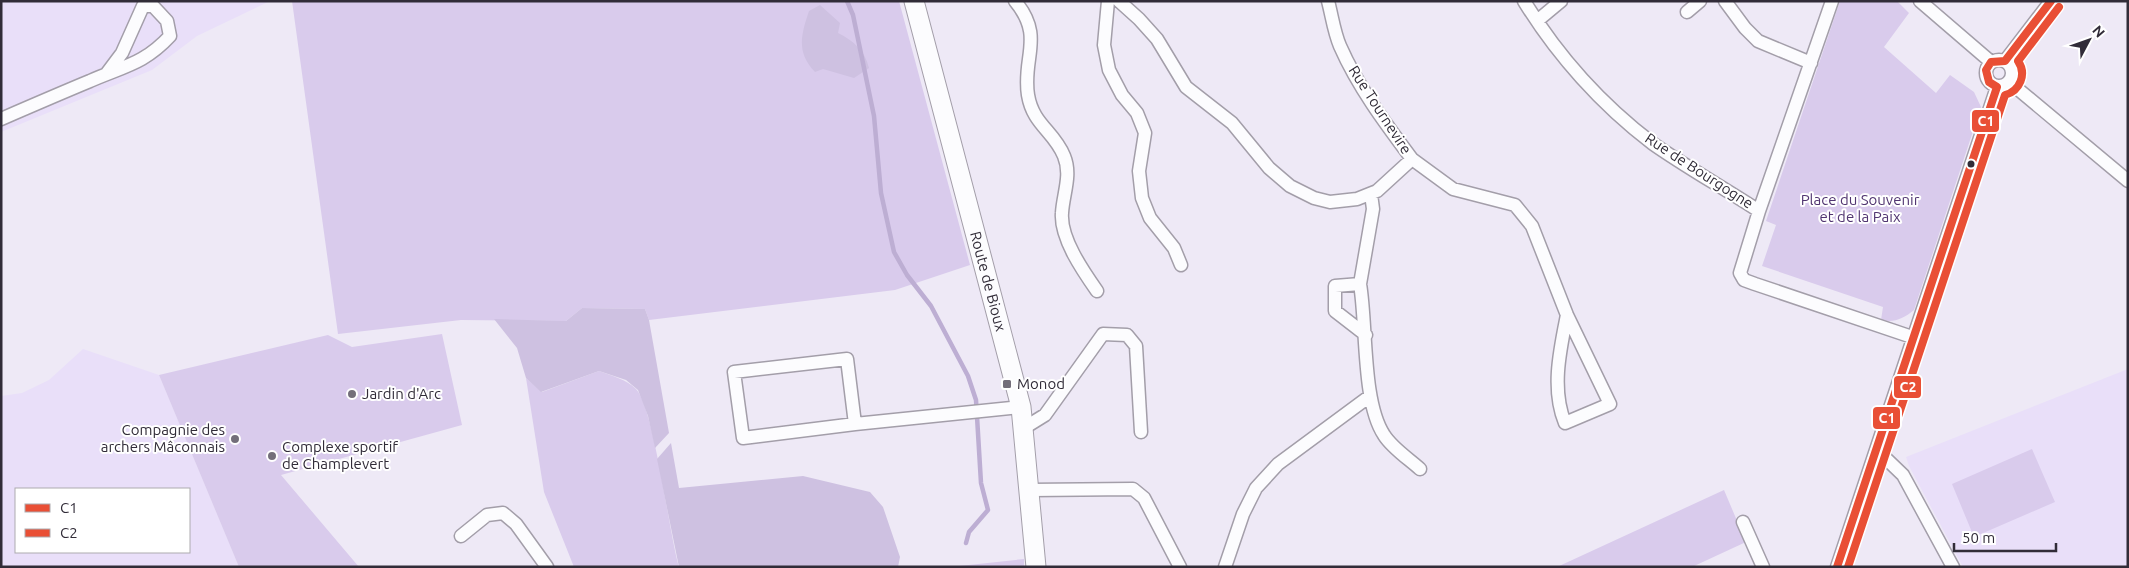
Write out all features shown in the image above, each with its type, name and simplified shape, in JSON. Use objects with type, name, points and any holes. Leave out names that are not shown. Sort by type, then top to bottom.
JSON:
[{"type":"main road","name":"Route de Bioux","points":[[914,1],[1021,407],[1036,567]]},
{"type":"street","points":[[1014,1],[1027,17],[1031,30],[1031,52],[1026,79],[1028,97],[1036,120],[1053,138],[1065,158],[1067,172],[1062,214],[1068,238],[1076,262],[1097,291]]},
{"type":"street","points":[[1108,1],[1104,45],[1109,70],[1122,95],[1137,113],[1145,133],[1139,171],[1142,198],[1150,218],[1174,248],[1181,265]]},
{"type":"street","name":"Rue Tournevire","points":[[1119,1],[1139,19],[1156,39],[1186,87],[1232,123],[1269,168],[1290,186],[1314,198],[1330,202],[1356,199],[1377,191],[1412,159],[1377,112],[1355,75],[1339,44],[1328,1]]},
{"type":"street","name":"Rue de Bourgogne","points":[[1524,1],[1536,22],[1598,96],[1652,142],[1759,211]]},
{"type":"street","points":[[1536,22],[1561,1]]},
{"type":"street","points":[[1687,12],[1700,1]]},
{"type":"street","points":[[1725,1],[1745,28],[1758,41],[1810,63]]},
{"type":"street","points":[[1832,1],[1759,211],[1740,273],[1744,280],[1915,338]]},
{"type":"street","points":[[1920,1],[1992,62],[2005,61],[2051,1]]},
{"type":"street","points":[[1,119],[107,73],[138,63],[158,49],[170,36],[167,21],[153,6],[143,6],[122,53],[107,73]]},
{"type":"street","points":[[1992,62],[1986,74],[1989,82],[1997,87],[2007,84],[2011,80],[2012,72],[2005,61]]},
{"type":"street","points":[[2011,80],[2019,90],[2128,181]]},
{"type":"street","points":[[1837,567],[1915,338],[1997,87]]},
{"type":"street","points":[[1412,159],[1453,189],[1515,204],[1532,226],[1567,315],[1610,404],[1566,423],[1560,410],[1558,356],[1567,315]]},
{"type":"street","points":[[1371,194],[1373,209],[1360,284],[1370,396],[1384,435],[1420,469]]},
{"type":"street","points":[[1360,284],[1335,286],[1335,311],[1366,335]]},
{"type":"street","points":[[1024,428],[1045,415],[1104,334],[1127,335],[1136,346],[1141,432]]},
{"type":"street","points":[[855,424],[847,359],[734,372],[743,438],[855,424],[1021,407]]},
{"type":"street","points":[[1224,567],[1243,514],[1256,488],[1278,464],[1370,396]]},
{"type":"street","points":[[1877,450],[1903,475],[1953,567]]},
{"type":"street","points":[[1030,490],[1133,489],[1144,498],[1180,567]]},
{"type":"street","points":[[462,536],[487,515],[503,513],[516,524],[547,567]]},
{"type":"street","points":[[1743,522],[1763,567]]},
{"type":"shaded area","points":[[1,1],[270,1],[197,36],[152,70],[1,132]]},
{"type":"shaded area","points":[[820,5],[840,23],[838,33],[854,43],[865,56],[869,68],[854,78],[823,69],[815,72],[805,57],[802,36],[806,20],[809,11]]},
{"type":"shaded area","points":[[582,308],[645,309],[649,320],[669,433],[655,448],[648,416],[638,390],[626,380],[599,371],[541,392],[526,378],[517,348],[494,319],[566,321]]},
{"type":"shaded area","points":[[83,349],[159,375],[239,567],[1,567],[1,396],[22,393],[49,380]]},
{"type":"shaded area","points":[[2128,369],[2128,567],[1963,567],[1906,457]]},
{"type":"shaded area","points":[[671,443],[679,488],[803,476],[870,492],[883,507],[900,557],[898,567],[679,567],[657,459]]},
{"type":"green space","points":[[292,1],[899,1],[970,265],[895,290],[649,320],[645,309],[582,308],[566,321],[461,320],[338,334]]},
{"type":"green space","name":"Place du Souvenir et de la Paix","points":[[1840,1],[1897,1],[1909,13],[1884,47],[1936,93],[1950,75],[1974,92],[1981,107],[1914,310],[1894,321],[1881,320],[1883,307],[1762,266],[1776,225],[1766,221]]},
{"type":"green space","name":"Complexe sportif de Champlevert","points":[[442,334],[462,425],[281,475],[359,567],[239,567],[159,375],[328,335],[352,347]]},
{"type":"green space","points":[[599,371],[628,383],[636,389],[643,400],[655,445],[679,567],[574,567],[544,492],[526,378],[542,392]]},
{"type":"green space","points":[[2032,449],[2055,502],[1974,537],[1952,484]]},
{"type":"green space","points":[[1724,490],[1746,542],[1692,567],[1557,567]]},
{"type":"green space","points":[[1024,559],[1024,567],[950,567]]},
{"type":"waterway","points":[[847,1],[853,15],[874,116],[881,193],[894,252],[907,275],[931,306],[968,376],[976,400],[981,483],[988,510],[969,532],[966,543]]},
{"type":"transit line","name":"C1","points":[[1837,567],[1997,87],[1989,82],[1986,70],[1991,62],[2005,61],[2051,1]]},
{"type":"transit line","name":"C2","points":[[1848,567],[2005,95],[2015,90],[2022,76],[2021,66],[2018,61],[2059,7]]},
{"type":"place","name":"Monod","points":[[1007,384]]},
{"type":"place","name":"Jardin d'Arc","points":[[352,394]]},
{"type":"place","name":"Compagnie des archers Mâconnais","points":[[235,439]]},
{"type":"place","name":"Complexe sportif de Champlevert","points":[[272,456]]}]
